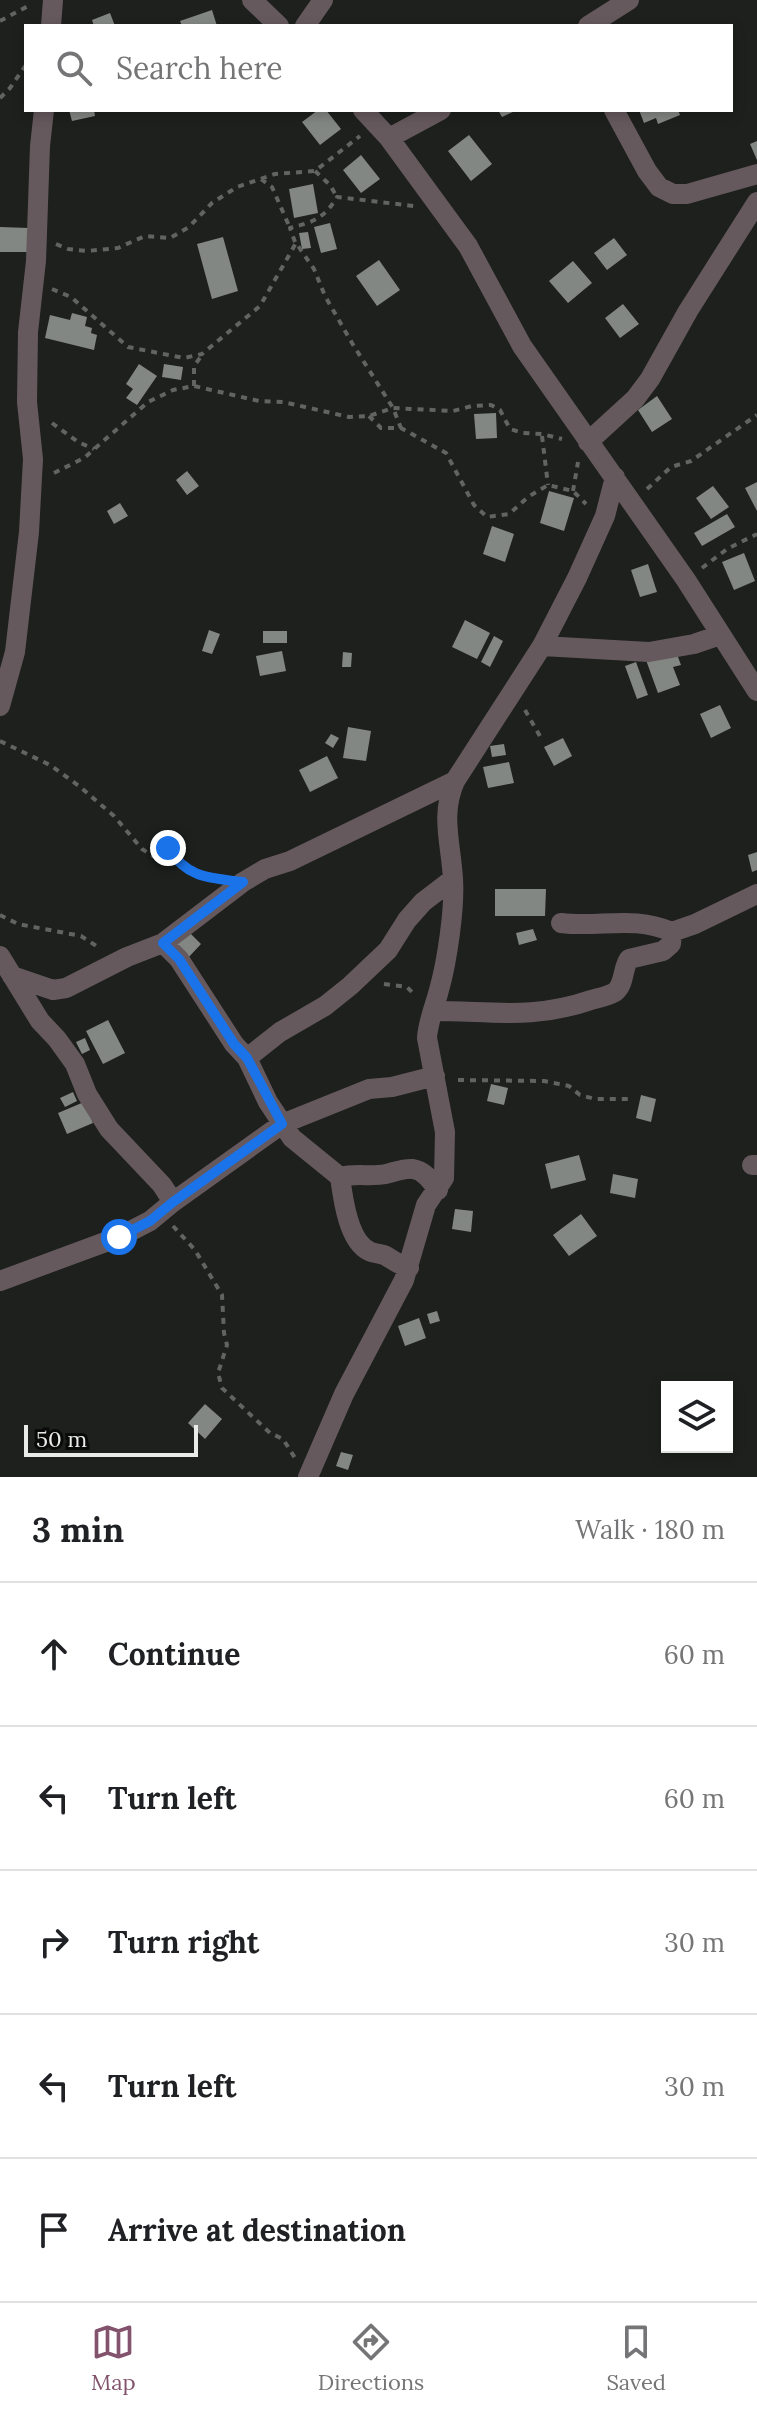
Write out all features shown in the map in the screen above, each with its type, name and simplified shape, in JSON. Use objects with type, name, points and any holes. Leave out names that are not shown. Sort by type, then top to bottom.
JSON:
[{"type":"street","points":[[252,0],[277,24]]},
{"type":"street","points":[[306,24],[323,0]]},
{"type":"street","points":[[591,24],[629,0]]},
{"type":"street","points":[[44,1],[50,24]]},
{"type":"street","points":[[0,706],[17,637],[26,560],[33,459],[27,402],[28,332],[44,112]]},
{"type":"street","points":[[365,112],[389,138],[474,256],[522,346],[583,442],[632,501],[757,691]]},
{"type":"street","points":[[389,138],[437,112]]},
{"type":"street","points":[[615,112],[647,171],[659,187],[673,194],[687,194],[757,174]]},
{"type":"street","points":[[583,442],[635,399],[650,379],[688,311],[757,202]]},
{"type":"street","points":[[303,1469],[397,1294],[409,1268],[426,1205],[444,1178],[445,1143],[427,1026],[440,987],[451,920],[453,879],[446,811],[449,794],[542,646],[605,516],[615,477]]},
{"type":"street","points":[[542,646],[649,652],[694,644],[720,635]]},
{"type":"street","points":[[12,976],[53,990],[66,988],[127,957],[163,943],[265,869],[290,861],[455,781]]},
{"type":"street","points":[[247,1058],[280,1032],[325,1006],[350,986],[388,950],[423,902],[453,879]]},
{"type":"street","points":[[561,923],[634,922],[655,925],[672,932],[757,894]]},
{"type":"street","points":[[433,1011],[518,1015],[573,1007],[615,992],[622,983],[624,966],[629,959],[663,951],[671,944],[672,932]]},
{"type":"street","points":[[163,943],[179,959],[234,1044],[247,1058],[292,1138],[340,1177],[350,1228],[357,1242],[370,1252],[384,1254],[409,1268]]},
{"type":"street","points":[[0,956],[40,1021],[75,1064],[87,1094],[109,1129],[162,1185],[168,1205]]},
{"type":"street","points":[[0,1281],[119,1237],[150,1221],[282,1124],[369,1089],[435,1078]]},
{"type":"street","points":[[340,1177],[350,1174],[363,1177],[384,1175],[414,1169],[427,1175],[438,1190]]},
{"type":"path","points":[[0,21],[44,1]]},
{"type":"path","points":[[0,98],[24,68]]},
{"type":"path","points":[[36,236],[68,249],[87,251],[118,248],[145,236],[170,238],[189,227],[212,203],[237,187],[275,174],[315,171],[364,133],[389,138]]},
{"type":"path","points":[[315,171],[330,185],[337,197]]},
{"type":"path","points":[[261,179],[272,187],[296,243],[314,269],[325,296],[352,343],[393,408],[401,428]]},
{"type":"path","points":[[337,197],[440,207]]},
{"type":"path","points":[[290,228],[312,222],[329,211],[337,197]]},
{"type":"path","points":[[194,386],[194,366],[202,354],[260,306],[296,243]]},
{"type":"path","points":[[33,281],[71,297],[128,347],[184,358],[202,354]]},
{"type":"path","points":[[30,498],[51,475],[84,458],[148,402],[173,390],[194,386],[349,417],[369,416],[393,408],[453,411],[491,405],[500,410],[510,429],[583,442],[573,491]]},
{"type":"path","points":[[632,501],[671,467],[691,461],[757,415]]},
{"type":"path","points":[[369,416],[381,428],[401,428],[446,453],[474,505],[487,517],[509,514],[548,485],[573,491],[583,502],[605,516]]},
{"type":"path","points":[[31,427],[45,418],[78,442],[94,449]]},
{"type":"path","points":[[542,434],[548,485]]},
{"type":"path","points":[[686,580],[727,549],[757,534]]},
{"type":"path","points":[[514,690],[541,738]]},
{"type":"path","points":[[0,741],[50,765],[79,786],[114,816],[142,849],[153,856],[168,848],[176,861],[198,876],[243,882]]},
{"type":"path","points":[[0,915],[18,924],[81,936],[100,948],[127,957]]},
{"type":"path","points":[[350,986],[388,984],[407,987],[433,1011]]},
{"type":"path","points":[[435,1078],[544,1081],[569,1086],[580,1095],[595,1099],[628,1099]]},
{"type":"path","points":[[168,1205],[171,1225],[195,1250],[222,1295],[227,1345],[218,1373],[222,1388],[270,1433],[283,1439],[303,1469]]},
{"type":"building","points":[[212,10],[216,24],[181,24],[180,21]]},
{"type":"building","points":[[110,13],[114,24],[93,24],[92,20]]},
{"type":"building","points":[[70,112],[94,112],[95,116],[72,121]]},
{"type":"building","points":[[315,112],[328,112],[341,129],[320,145],[302,122]]},
{"type":"building","points":[[640,112],[679,112],[680,115],[658,124],[656,118],[644,123]]},
{"type":"building","points":[[469,135],[492,164],[471,181],[448,151]]},
{"type":"building","points":[[757,141],[757,160],[750,144]]},
{"type":"building","points":[[361,155],[380,179],[361,193],[343,170]]},
{"type":"building","points":[[313,184],[318,213],[294,218],[289,189]]},
{"type":"building","points":[[330,223],[337,249],[321,253],[314,227]]},
{"type":"building","points":[[0,227],[29,228],[29,252],[0,252]]},
{"type":"building","points":[[308,232],[311,248],[302,249],[299,233]]},
{"type":"building","points":[[223,237],[238,291],[212,299],[197,244]]},
{"type":"building","points":[[614,238],[627,255],[607,270],[594,253]]},
{"type":"building","points":[[379,260],[400,290],[377,306],[356,276]]},
{"type":"building","points":[[573,261],[592,283],[568,303],[549,281]]},
{"type":"building","points":[[623,304],[639,324],[620,338],[605,318]]},
{"type":"building","points":[[72,313],[87,317],[85,326],[92,328],[91,333],[97,335],[94,350],[45,338],[50,315],[70,320]]},
{"type":"building","points":[[139,364],[157,376],[137,405],[126,398],[133,389],[126,384]]},
{"type":"building","points":[[164,364],[183,367],[181,380],[162,377]]},
{"type":"building","points":[[657,396],[672,419],[652,432],[638,410]]},
{"type":"building","points":[[496,413],[497,438],[476,439],[474,414]]},
{"type":"building","points":[[187,471],[199,486],[187,495],[176,480]]},
{"type":"building","points":[[757,482],[757,511],[745,488]]},
{"type":"building","points":[[713,486],[729,507],[711,519],[696,498]]},
{"type":"building","points":[[549,491],[574,498],[564,531],[540,523]]},
{"type":"building","points":[[120,503],[128,516],[114,524],[107,511]]},
{"type":"building","points":[[727,514],[735,527],[702,546],[694,533]]},
{"type":"building","points":[[492,526],[514,534],[505,562],[483,554]]},
{"type":"building","points":[[744,553],[755,581],[734,590],[722,562]]},
{"type":"building","points":[[648,564],[657,592],[640,597],[631,570]]},
{"type":"building","points":[[465,620],[490,633],[477,659],[452,647]]},
{"type":"building","points":[[209,630],[220,634],[212,654],[202,651]]},
{"type":"building","points":[[263,631],[287,631],[287,643],[263,643]]},
{"type":"building","points":[[494,636],[503,641],[490,667],[481,662]]},
{"type":"building","points":[[675,649],[681,665],[673,667],[680,685],[658,693],[646,660]]},
{"type":"building","points":[[282,651],[286,671],[260,676],[256,656]]},
{"type":"building","points":[[343,652],[352,653],[351,667],[342,667]]},
{"type":"building","points":[[636,662],[648,695],[637,699],[625,666]]},
{"type":"building","points":[[720,705],[731,728],[711,738],[700,714]]},
{"type":"building","points":[[348,727],[371,731],[366,761],[343,758]]},
{"type":"building","points":[[331,734],[339,738],[333,748],[325,743]]},
{"type":"building","points":[[563,738],[572,756],[554,766],[544,747]]},
{"type":"building","points":[[504,744],[506,755],[492,757],[490,746]]},
{"type":"building","points":[[327,756],[338,778],[310,792],[299,770]]},
{"type":"building","points":[[509,762],[514,783],[488,788],[483,767]]},
{"type":"building","points":[[757,852],[757,870],[752,872],[748,855]]},
{"type":"building","points":[[495,889],[546,889],[545,916],[495,916]]},
{"type":"building","points":[[186,929],[201,944],[187,959],[171,945]]},
{"type":"building","points":[[533,929],[537,940],[519,945],[516,933]]},
{"type":"building","points":[[108,1020],[125,1053],[103,1064],[86,1031]]},
{"type":"building","points":[[85,1038],[90,1050],[82,1054],[76,1042]]},
{"type":"building","points":[[491,1084],[508,1088],[504,1105],[487,1101]]},
{"type":"building","points":[[73,1092],[77,1101],[65,1107],[60,1098]]},
{"type":"building","points":[[641,1095],[656,1099],[651,1122],[636,1118]]},
{"type":"building","points":[[84,1102],[93,1123],[67,1134],[58,1113]]},
{"type":"building","points":[[579,1155],[586,1180],[551,1189],[545,1164]]},
{"type":"building","points":[[613,1174],[638,1179],[635,1198],[610,1193]]},
{"type":"building","points":[[455,1209],[473,1211],[471,1232],[452,1229]]},
{"type":"building","points":[[581,1214],[597,1236],[569,1256],[553,1235]]},
{"type":"building","points":[[437,1311],[440,1321],[430,1324],[427,1314]]},
{"type":"building","points":[[419,1318],[426,1338],[405,1346],[398,1326]]},
{"type":"building","points":[[205,1404],[222,1419],[205,1439],[188,1423]]},
{"type":"building","points":[[341,1452],[353,1455],[348,1470],[336,1466]]},
{"type":"route","points":[[119,1237],[150,1221],[282,1124],[247,1058],[234,1044],[179,959],[163,943],[243,882],[198,876],[176,861],[168,848]]}]
